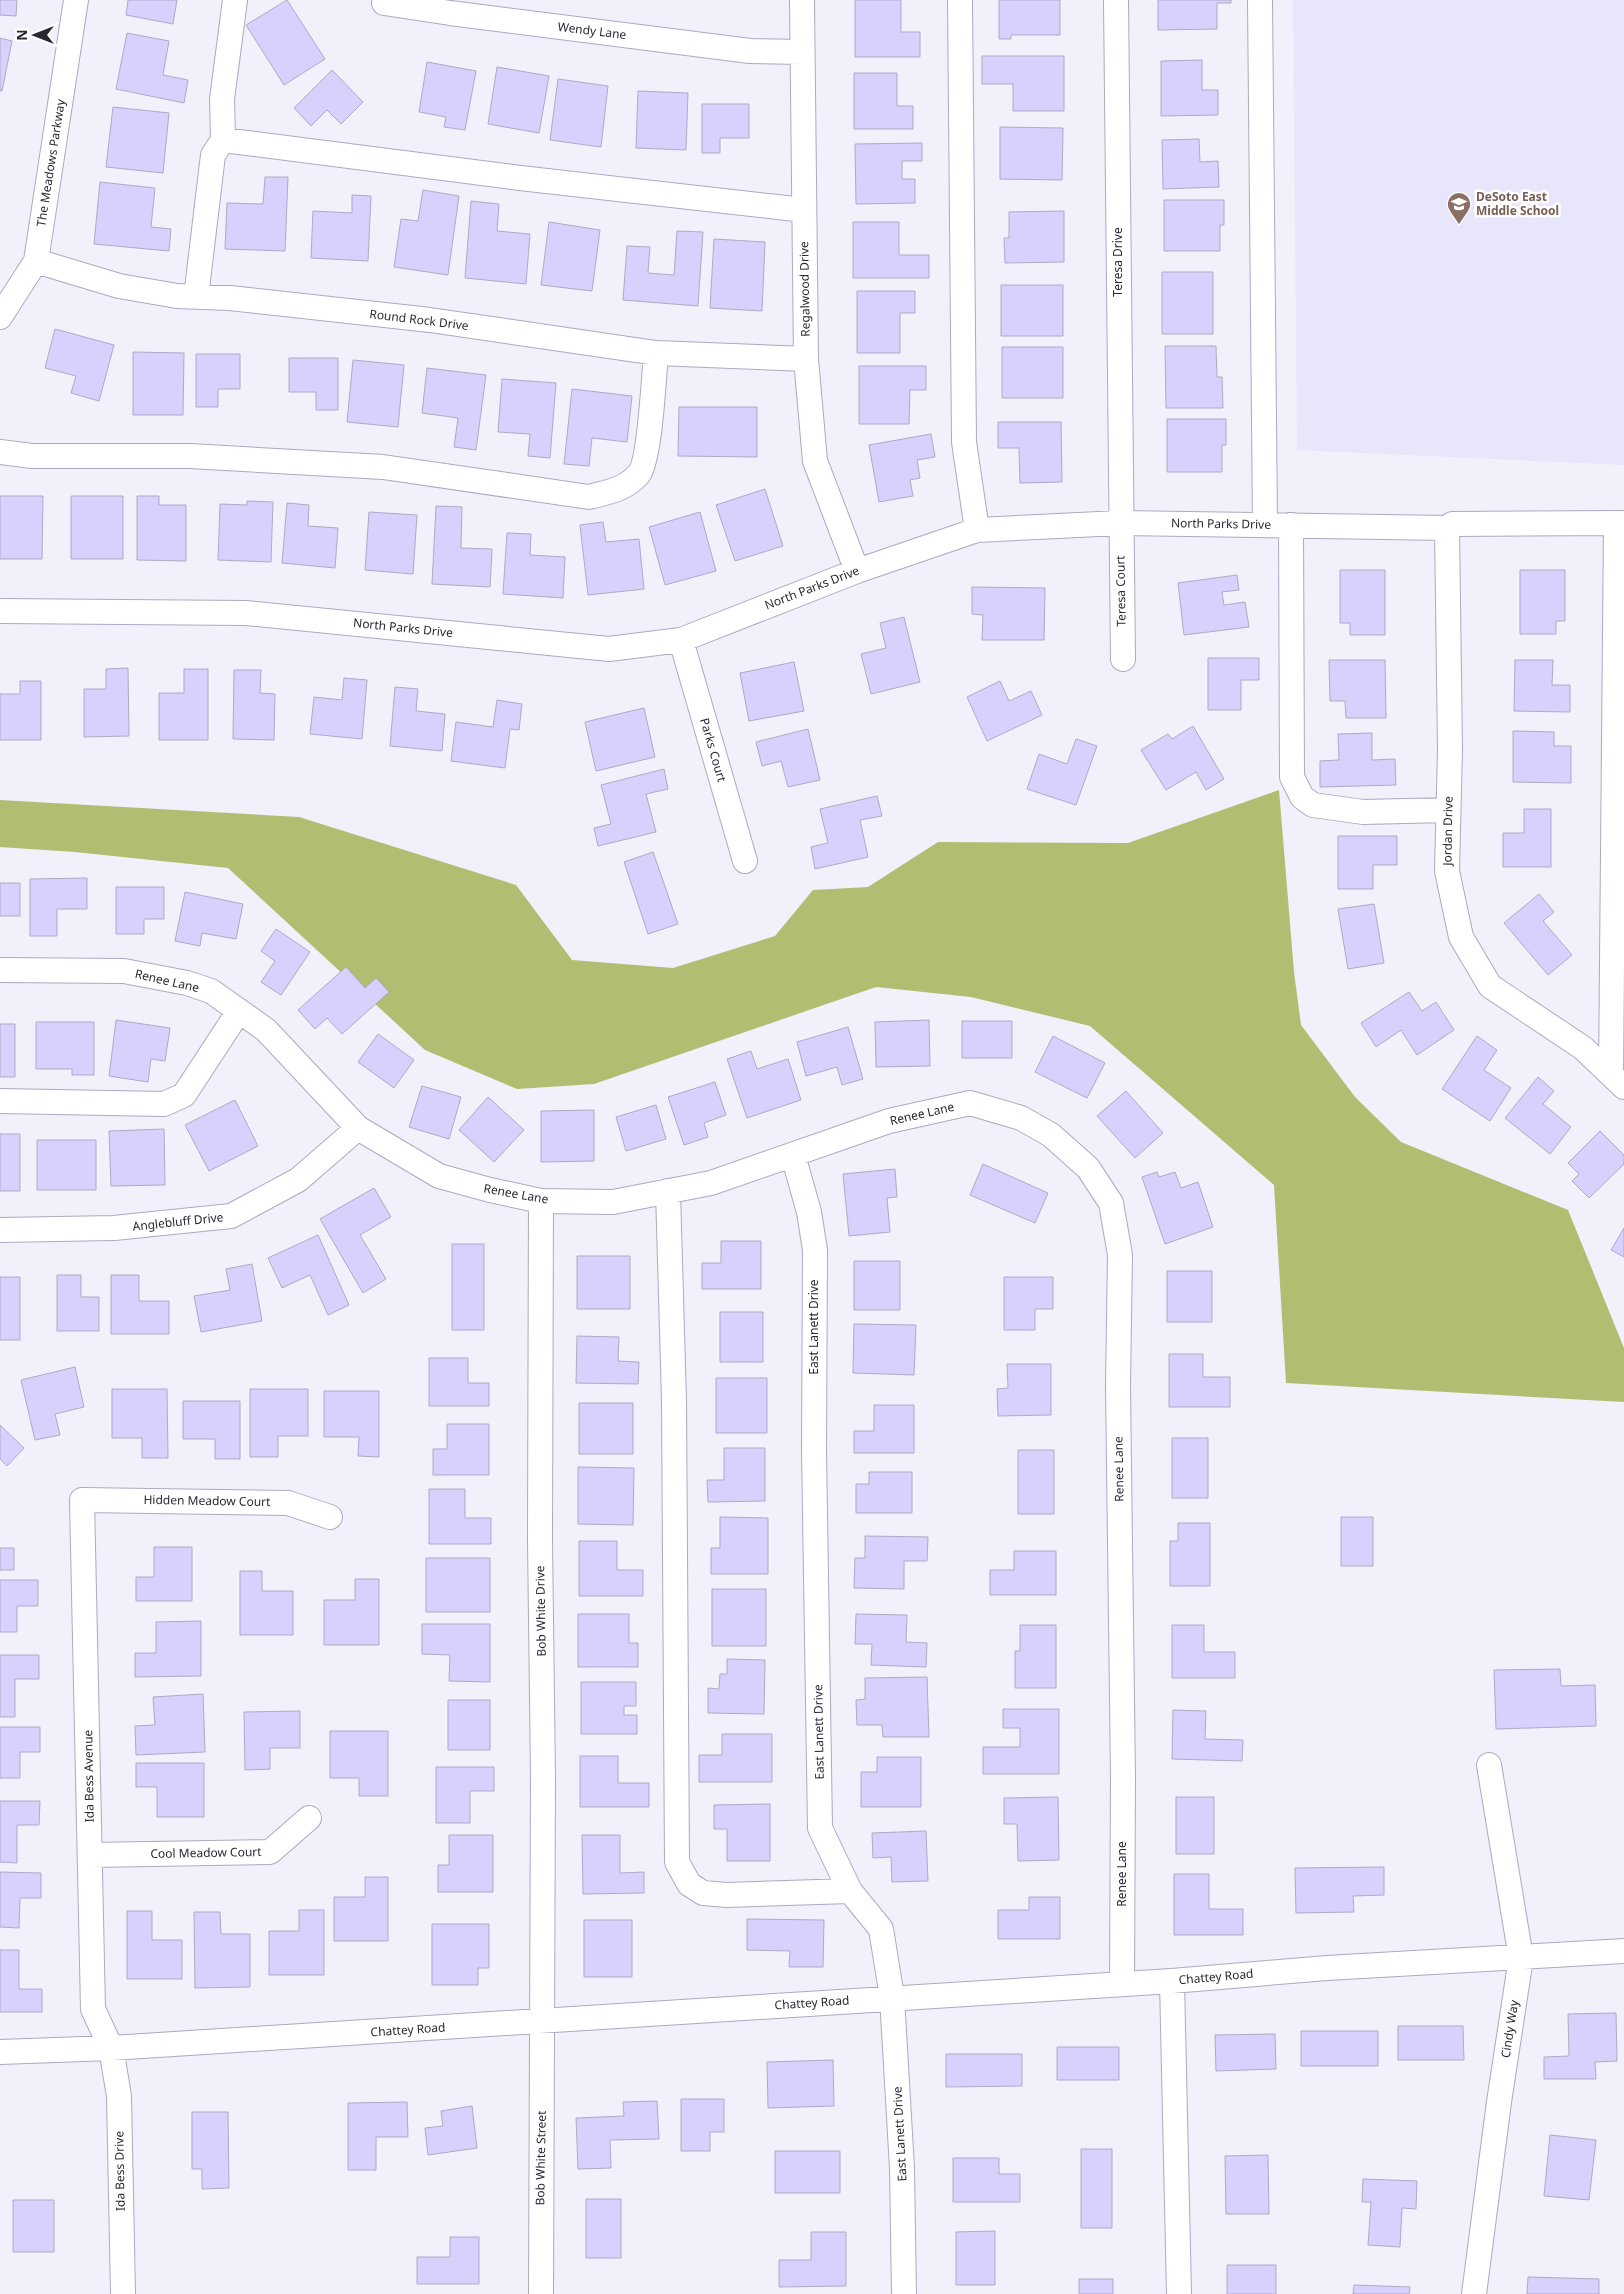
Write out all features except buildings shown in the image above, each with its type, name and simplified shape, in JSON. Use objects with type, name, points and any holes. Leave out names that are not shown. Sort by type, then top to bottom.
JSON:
[{"type":"street","name":"The Meadows Parkway","points":[[0,317],[36,261],[76,0]]},
{"type":"street","points":[[196,297],[213,155],[223,140],[222,99],[235,0]]},
{"type":"street","name":"Wendy Lane","points":[[385,0],[384,3],[450,13],[750,50],[802,52]]},
{"type":"street","name":"Regalwood Drive","points":[[802,0],[806,359],[815,461],[857,570]]},
{"type":"street","points":[[960,0],[964,442],[976,530]]},
{"type":"street","name":"Teresa Drive","points":[[1116,0],[1120,523]]},
{"type":"street","points":[[1260,0],[1265,525]]},
{"type":"street","points":[[223,140],[520,178],[804,210]]},
{"type":"street","name":"Round Rock Drive","points":[[36,261],[119,286],[177,296],[230,298],[430,320],[656,353],[806,359]]},
{"type":"street","points":[[0,452],[32,456],[190,456],[383,467],[589,496],[622,489],[640,474],[649,433],[656,353]]},
{"type":"street","name":"North Parks Drive","points":[[0,611],[246,613],[609,649],[681,640],[857,570],[976,530],[1120,523],[1447,528],[1452,524],[1620,523]]},
{"type":"street","name":"Teresa Court","points":[[1120,523],[1123,659]]},
{"type":"street","points":[[1617,1080],[1620,523]]},
{"type":"street","points":[[1291,525],[1292,778],[1302,797],[1313,805],[1363,812],[1448,810]]},
{"type":"street","name":"Jordan Drive","points":[[1447,528],[1450,750],[1447,871],[1461,937],[1490,986],[1583,1048],[1617,1080]]},
{"type":"street","name":"Parks Court","points":[[681,640],[744,861]]},
{"type":"street","name":"Renee Lane","points":[[0,970],[124,971],[187,983],[211,991],[266,1030],[358,1128],[439,1176],[541,1201],[613,1202],[712,1183],[889,1121],[970,1104],[1021,1118],[1052,1135],[1088,1168],[1111,1203],[1120,1255],[1118,1386],[1122,1983]]},
{"type":"street","points":[[0,1102],[164,1104],[184,1095],[239,1011]]},
{"type":"street","name":"Anglebluff Drive","points":[[0,1230],[114,1228],[231,1216],[298,1180],[358,1128]]},
{"type":"street","name":"East Lanett Drive","points":[[793,1155],[809,1212],[815,1250],[814,1450],[820,1828],[850,1890],[881,1929],[892,1997],[902,2168],[904,2294]]},
{"type":"street","points":[[668,1191],[674,1401],[677,1862],[689,1884],[703,1893],[728,1895],[850,1890]]},
{"type":"street","name":"Bob White Drive","points":[[541,1201],[540,1540],[543,1778],[543,2021]]},
{"type":"street","name":"Hidden Meadow Court","points":[[82,1500],[288,1502],[330,1517]]},
{"type":"street","name":"Ida Bess Avenue","points":[[82,1500],[93,2009],[111,2048]]},
{"type":"street","name":"Cindy Way","points":[[1474,2294],[1499,2102],[1521,1958],[1489,1765]]},
{"type":"street","name":"Cool Meadow Court","points":[[90,1855],[270,1852],[309,1818]]},
{"type":"street","name":"Chattey Road","points":[[0,2052],[111,2048],[892,1997],[1172,1981],[1327,1968],[1624,1951]]},
{"type":"street","points":[[1172,1981],[1180,2294]]},
{"type":"street","name":"Bob White Street","points":[[541,2294],[543,2021]]},
{"type":"street","name":"Ida Bess Drive","points":[[111,2048],[119,2096],[123,2294]]},
{"type":"shaded area","name":"DeSoto East Middle School","points":[[1293,0],[1624,0],[1624,465],[1297,450]]},
{"type":"green space","points":[[1279,790],[1294,972],[1301,1025],[1355,1097],[1401,1142],[1568,1210],[1624,1348],[1624,1402],[1286,1383],[1274,1185],[1090,1026],[971,997],[876,987],[594,1084],[517,1089],[425,1050],[228,868],[75,852],[0,847],[0,800],[299,817],[516,885],[572,960],[673,968],[775,936],[813,890],[868,887],[938,842],[1128,843]]},
{"type":"place","name":"DeSoto East Middle School","points":[[1459,225]]}]
